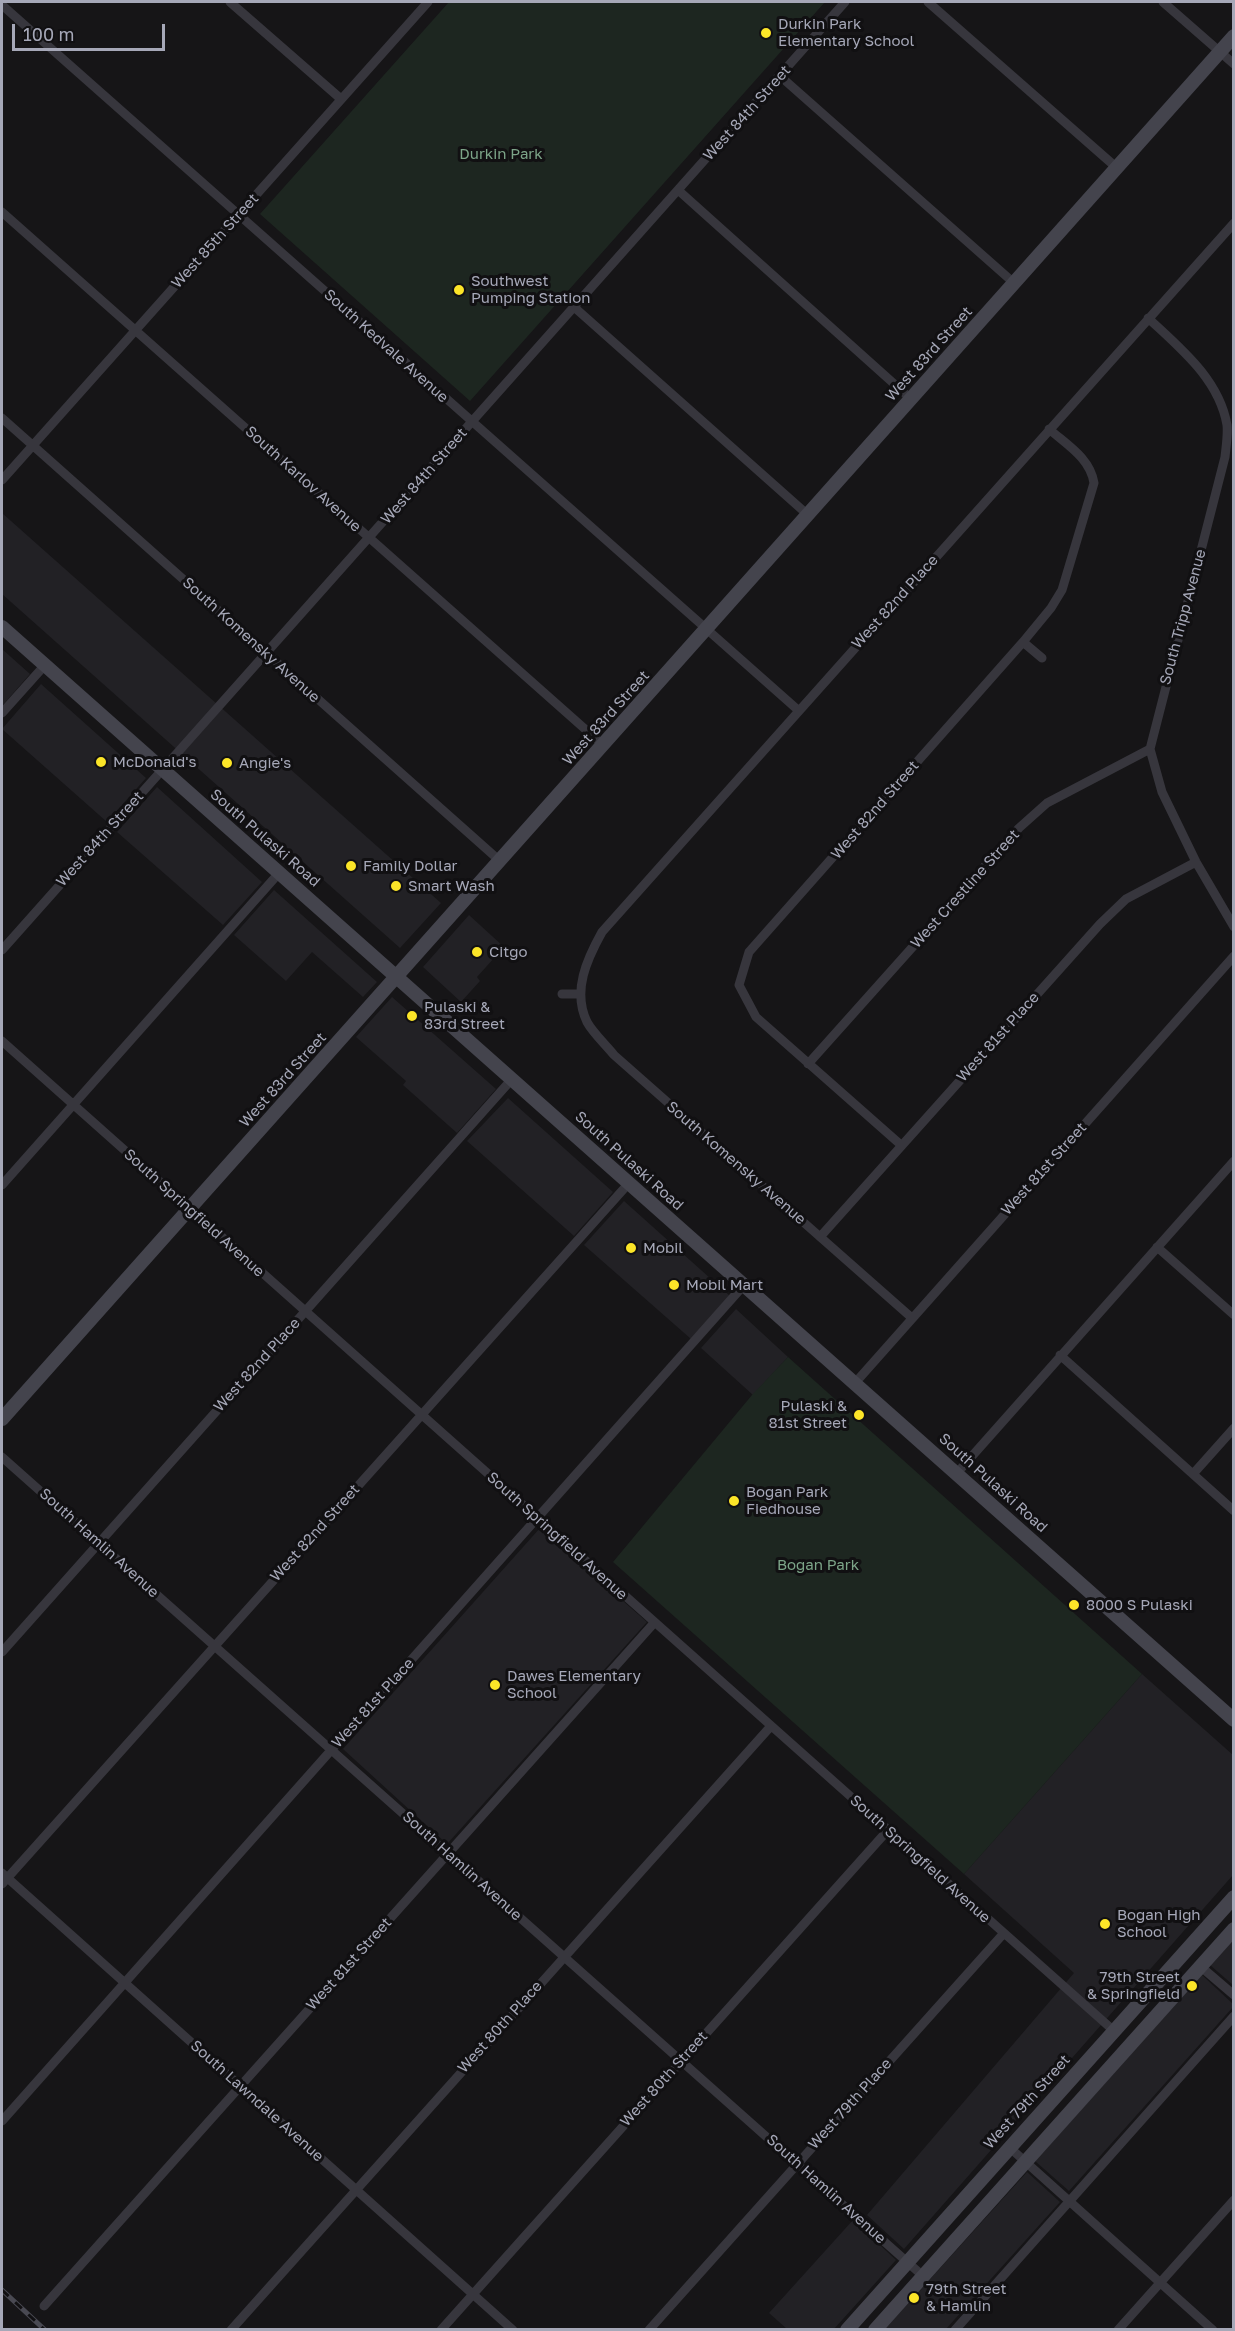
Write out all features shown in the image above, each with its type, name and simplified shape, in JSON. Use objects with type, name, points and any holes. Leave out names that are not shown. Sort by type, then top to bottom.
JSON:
[{"type":"main road","name":"West 83rd Street","points":[[2,1419],[398,977],[1233,36]]},
{"type":"main road","name":"South Pulaski Road","points":[[2,627],[1233,1720]]},
{"type":"main road","name":"West 79th Street","points":[[847,2330],[1233,1897]]},
{"type":"main road","points":[[875,2330],[1233,1929]]},
{"type":"street","points":[[230,2],[341,99]]},
{"type":"street","name":"West 85th Street","points":[[2,480],[428,2]]},
{"type":"street","name":"West 84th Street","points":[[2,950],[845,2]]},
{"type":"street","points":[[928,2],[1117,168]]},
{"type":"street","points":[[1163,2],[1233,64]]},
{"type":"street","name":"South Kedvale Avenue","points":[[4,6],[798,710]]},
{"type":"street","points":[[780,76],[1014,283]]},
{"type":"street","points":[[678,190],[911,399]]},
{"type":"street","name":"South Karlov Avenue","points":[[2,212],[603,746]]},
{"type":"street","name":"West 82nd Place","points":[[580,994],[587,959],[602,932],[1233,223]]},
{"type":"street","points":[[574,307],[808,514]]},
{"type":"street","name":"South Tripp Avenue","points":[[1148,318],[1190,357],[1216,393],[1227,427],[1225,457],[1150,749],[1162,792],[1196,862],[1233,927]]},
{"type":"street","name":"South Komensky Avenue","points":[[2,418],[500,861]]},
{"type":"street","name":"West 82nd Street","points":[[739,985],[749,952],[1023,642],[1051,608],[1062,590],[1094,483],[1092,471],[1084,459],[1049,429]]},
{"type":"street","points":[[1023,642],[1042,658]]},
{"type":"street","points":[[2,713],[45,665]]},
{"type":"street","name":"West Crestline Street","points":[[808,1064],[1019,828],[1047,803],[1150,749]]},
{"type":"street","name":"West 81st Place","points":[[820,1237],[1100,924],[1126,899],[1196,862]]},
{"type":"street","points":[[2,1185],[279,873]]},
{"type":"street","name":"West 81st Street","points":[[855,1383],[1233,956]]},
{"type":"street","points":[[727,985],[739,985],[756,1017],[901,1145]]},
{"type":"street","points":[[562,994],[580,994]]},
{"type":"street","name":"South Komensky Avenue","points":[[580,994],[587,1022],[614,1055],[912,1318]]},
{"type":"street","name":"South Springfield Avenue","points":[[2,1041],[189,1210],[1113,2030]]},
{"type":"street","name":"West 82nd Place","points":[[2,1652],[512,1079]]},
{"type":"street","points":[[957,1473],[1233,1161]]},
{"type":"street","name":"West 82nd Street","points":[[3,1878],[629,1183]]},
{"type":"street","points":[[1157,1247],[1233,1315]]},
{"type":"street","name":"West 81st Place","points":[[2,2121],[744,1285]]},
{"type":"street","points":[[1060,1355],[1233,1511]]},
{"type":"street","points":[[1193,1474],[1233,1428]]},
{"type":"street","name":"South Hamlin Avenue","points":[[2,1457],[923,2276]]},
{"type":"street","name":"West 81st Street","points":[[44,2306],[654,1623]]},
{"type":"street","name":"West 80th Place","points":[[231,2330],[355,2188],[771,1726]]},
{"type":"street","name":"West 80th Street","points":[[441,2330],[888,1830]]},
{"type":"street","name":"South Lawndale Avenue","points":[[3,1878],[125,1983],[513,2330]]},
{"type":"street","name":"West 79th Place","points":[[649,2330],[1004,1933]]},
{"type":"street","points":[[1200,1966],[1233,1995]]},
{"type":"street","points":[[955,2330],[1233,2016]]},
{"type":"street","points":[[1009,2147],[1213,2330]]},
{"type":"street","points":[[1118,2330],[1233,2200]]},
{"type":"shaded area","points":[[2,513],[441,903],[400,948],[2,594]]},
{"type":"shaded area","points":[[2,649],[30,674],[2,706]]},
{"type":"shaded area","points":[[41,684],[146,778],[107,822],[2,729]]},
{"type":"shaded area","points":[[157,787],[262,882],[223,925],[117,832]]},
{"type":"shaded area","points":[[274,890],[377,982],[363,997],[312,952],[286,981],[234,935]]},
{"type":"shaded area","points":[[469,915],[504,947],[477,977],[480,981],[461,1002],[423,967]]},
{"type":"shaded area","points":[[392,997],[496,1089],[457,1133],[403,1085],[406,1081],[356,1037]]},
{"type":"shaded area","points":[[508,1098],[613,1192],[574,1236],[467,1141]]},
{"type":"shaded area","points":[[624,1201],[730,1296],[691,1339],[584,1245]]},
{"type":"shaded area","points":[[736,1309],[788,1357],[753,1395],[701,1348]]},
{"type":"shaded area","name":"Dawes Elementary School","points":[[540,1528],[647,1622],[447,1844],[343,1749]]},
{"type":"shaded area","name":"Bogan High School","points":[[1142,1674],[1233,1755],[1233,1875],[904,2249],[867,2215],[1074,1973],[964,1874]]},
{"type":"shaded area","points":[[1233,1938],[1233,1985],[1210,1965]]},
{"type":"shaded area","points":[[1202,1975],[1233,2004],[1233,2007],[1069,2191],[1035,2161]]},
{"type":"shaded area","points":[[1027,2172],[1060,2202],[946,2329],[885,2329]]},
{"type":"shaded area","points":[[853,2220],[896,2260],[834,2329],[787,2329],[769,2313]]},
{"type":"green space","name":"Durkin Park","points":[[449,2],[825,2],[470,401],[260,214]]},
{"type":"green space","name":"Bogan Park","points":[[788,1357],[1142,1674],[964,1874],[613,1562],[752,1395]]},
{"type":"railway","points":[[2,2290],[45,2330]]},
{"type":"place","name":"Durkin Park Elementary School","points":[[766,33]]},
{"type":"place","name":"Southwest Pumping Station","points":[[459,290]]},
{"type":"place","name":"McDonald's","points":[[101,762]]},
{"type":"place","name":"Angie's","points":[[227,763]]},
{"type":"place","name":"Family Dollar","points":[[351,866]]},
{"type":"place","name":"Smart Wash","points":[[396,886]]},
{"type":"place","name":"Citgo","points":[[477,952]]},
{"type":"place","name":"Pulaski & 83rd Street","points":[[412,1016]]},
{"type":"place","name":"Mobil","points":[[631,1248]]},
{"type":"place","name":"Mobil Mart","points":[[674,1285]]},
{"type":"place","name":"Pulaski & 81st Street","points":[[859,1415]]},
{"type":"place","name":"Bogan Park Fiedhouse","points":[[734,1501]]},
{"type":"place","name":"8000 S Pulaski","points":[[1074,1605]]},
{"type":"place","name":"Dawes Elementary School","points":[[495,1685]]},
{"type":"place","name":"Bogan High School","points":[[1105,1924]]},
{"type":"place","name":"79th Street & Springfield","points":[[1192,1986]]},
{"type":"place","name":"79th Street & Hamlin","points":[[914,2298]]}]
